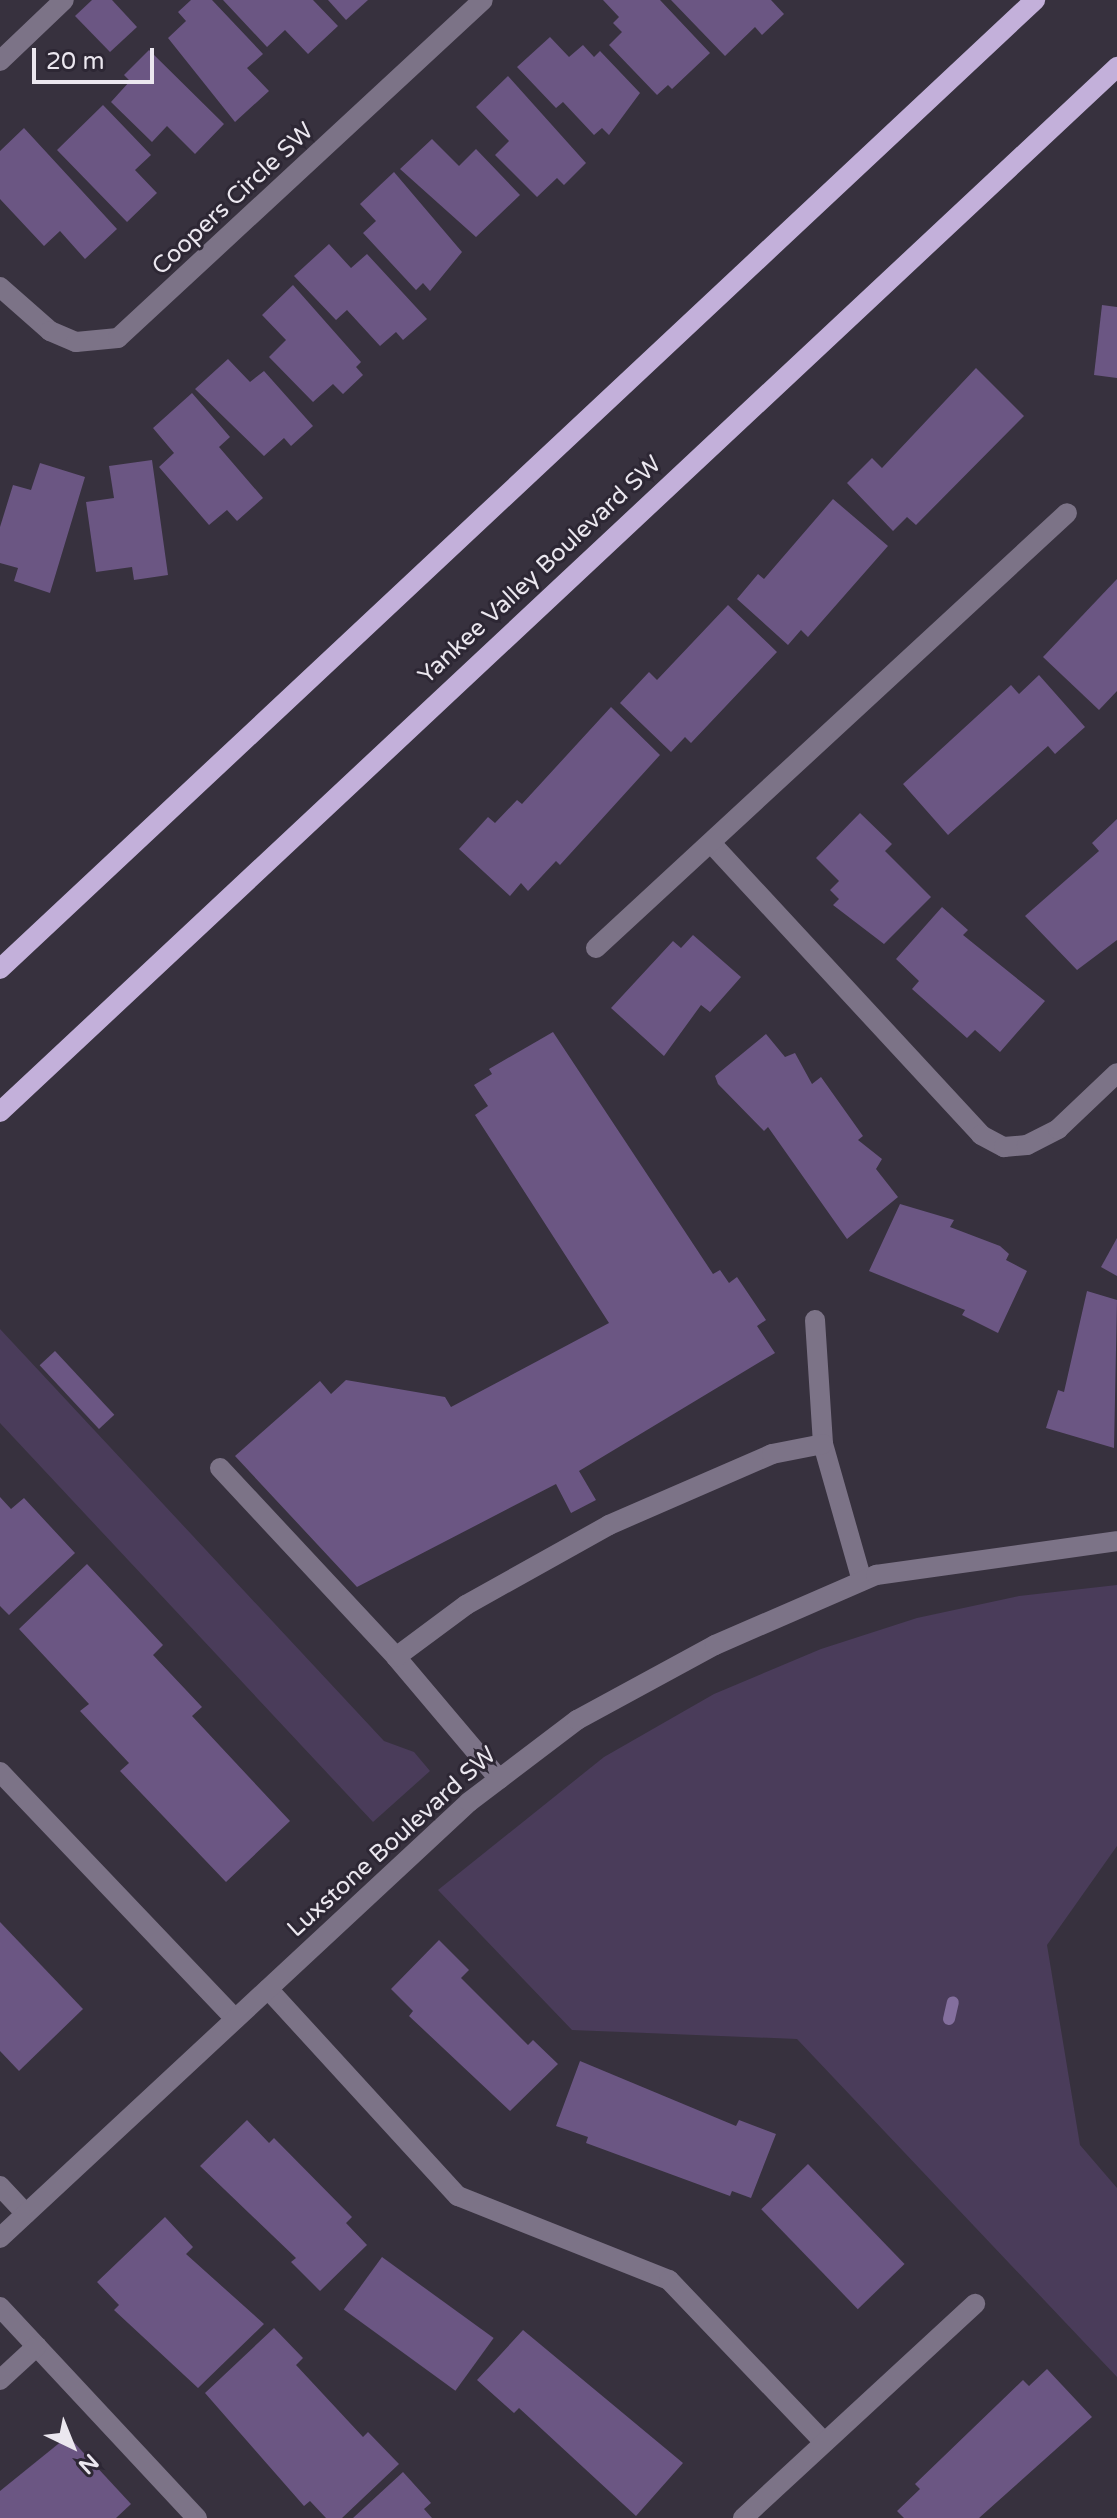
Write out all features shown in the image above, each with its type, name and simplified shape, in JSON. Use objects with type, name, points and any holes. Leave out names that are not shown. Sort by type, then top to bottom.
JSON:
[{"type":"main road","points":[[0,969],[1035,0]]},
{"type":"main road","name":"Yankee Valley Boulevard SW","points":[[0,1112],[1117,67]]},
{"type":"street","points":[[0,61],[64,0]]},
{"type":"street","name":"Coopers Circle SW","points":[[0,287],[50,331],[76,342],[118,338],[483,0]]},
{"type":"street","points":[[596,948],[1067,513]]},
{"type":"street","points":[[711,843],[981,1135],[1004,1147],[1027,1145],[1058,1129],[1117,1073]]},
{"type":"street","points":[[815,1320],[823,1444],[862,1581]]},
{"type":"street","points":[[396,1657],[466,1605],[609,1525],[772,1454],[823,1444]]},
{"type":"street","points":[[220,1468],[396,1657],[499,1779]]},
{"type":"street","name":"Luxstone Boulevard SW","points":[[0,2238],[499,1779],[590,1713],[715,1645],[862,1581],[1117,1541]]},
{"type":"street","points":[[0,1772],[235,2019]]},
{"type":"street","points":[[268,1989],[458,2196],[669,2280],[824,2442]]},
{"type":"street","points":[[0,2186],[26,2214]]},
{"type":"street","points":[[743,2518],[975,2304]]},
{"type":"street","points":[[0,2307],[197,2518]]},
{"type":"street","points":[[0,2380],[37,2346]]},
{"type":"shaded area","points":[[0,1329],[384,1741],[414,1752],[430,1771],[373,1822],[0,1423]]},
{"type":"shaded area","points":[[1117,1585],[1117,1846],[1047,1945],[1080,2145],[1117,2188],[1117,2377],[797,2039],[572,2030],[438,1890],[604,1757],[714,1694],[821,1649],[917,1618],[1019,1596]]},
{"type":"building","points":[[92,0],[112,0],[137,27],[110,52],[75,16]]},
{"type":"building","points":[[191,0],[212,0],[263,54],[247,68],[269,91],[235,122],[168,38],[186,21],[178,12]]},
{"type":"building","points":[[223,0],[313,0],[338,26],[308,54],[285,30],[267,47]]},
{"type":"building","points":[[328,0],[368,0],[346,20]]},
{"type":"building","points":[[603,0],[660,0],[710,53],[672,89],[668,85],[657,95],[609,45],[622,32],[613,23],[619,17]]},
{"type":"building","points":[[671,0],[771,0],[784,14],[762,35],[755,27],[725,56]]},
{"type":"building","points":[[550,37],[569,57],[583,45],[594,57],[600,51],[640,93],[609,135],[602,128],[594,135],[563,102],[556,108],[517,67]]},
{"type":"building","points":[[149,50],[224,124],[195,154],[167,126],[152,142],[111,102],[130,81],[124,75]]},
{"type":"building","points":[[508,76],[586,163],[564,185],[557,178],[537,197],[495,155],[509,141],[476,107]]},
{"type":"building","points":[[103,105],[151,155],[135,170],[157,193],[127,222],[57,150]]},
{"type":"building","points":[[24,128],[117,229],[85,259],[60,231],[44,246],[0,199],[0,151]]},
{"type":"building","points":[[432,139],[459,166],[476,149],[520,195],[476,237],[400,169]]},
{"type":"building","points":[[394,172],[462,252],[430,291],[423,283],[416,290],[363,233],[376,221],[360,204]]},
{"type":"building","points":[[329,244],[351,268],[367,254],[427,319],[403,340],[396,332],[380,346],[347,310],[336,320],[294,276]]},
{"type":"building","points":[[293,285],[361,362],[356,367],[363,375],[343,394],[333,384],[313,402],[269,357],[286,340],[262,315]]},
{"type":"building","points":[[1102,305],[1117,307],[1117,378],[1094,375]]},
{"type":"building","points":[[228,359],[250,382],[264,371],[313,426],[291,446],[284,438],[264,456],[195,389]]},
{"type":"building","points":[[976,368],[1024,416],[916,525],[907,517],[893,531],[847,483],[872,458],[882,468]]},
{"type":"building","points":[[192,393],[230,437],[219,447],[263,498],[237,521],[227,510],[209,525],[159,467],[174,453],[153,428]]},
{"type":"building","points":[[152,460],[168,575],[134,580],[132,567],[96,572],[86,502],[114,498],[109,466]]},
{"type":"building","points":[[40,463],[85,477],[50,593],[14,581],[18,568],[0,563],[0,527],[13,485],[31,490]]},
{"type":"building","points":[[833,499],[888,546],[808,637],[801,630],[788,645],[737,599],[758,574],[764,579]]},
{"type":"building","points":[[1117,579],[1117,691],[1099,710],[1043,657]]},
{"type":"building","points":[[728,605],[777,652],[691,743],[685,737],[671,752],[620,703],[649,672],[657,680]]},
{"type":"building","points":[[1039,675],[1085,727],[1055,754],[1048,746],[948,835],[903,784],[1011,685],[1019,694]]},
{"type":"building","points":[[611,707],[660,755],[560,865],[556,861],[528,891],[521,883],[510,896],[459,849],[488,817],[495,823],[517,800],[522,804]]},
{"type":"building","points":[[860,813],[892,844],[885,851],[931,897],[884,944],[833,905],[839,899],[830,890],[839,881],[816,858]]},
{"type":"building","points":[[1117,819],[1117,940],[1077,970],[1025,916],[1099,851],[1092,843]]},
{"type":"building","points":[[942,907],[968,930],[963,935],[1045,1001],[1000,1052],[975,1030],[967,1038],[912,989],[919,981],[896,959]]},
{"type":"building","points":[[693,935],[741,977],[710,1012],[701,1005],[664,1056],[611,1008],[673,941],[681,948]]},
{"type":"building","points":[[553,1032],[713,1274],[720,1270],[729,1283],[737,1277],[766,1320],[757,1326],[775,1353],[579,1471],[596,1500],[571,1513],[556,1484],[357,1587],[235,1456],[320,1381],[331,1394],[346,1380],[445,1397],[451,1407],[609,1323],[475,1115],[488,1106],[474,1085],[492,1074],[489,1069]]},
{"type":"building","points":[[766,1034],[785,1057],[795,1053],[812,1084],[821,1077],[863,1136],[858,1140],[882,1159],[876,1169],[898,1197],[847,1239],[768,1127],[764,1131],[718,1084],[715,1076]]},
{"type":"building","points":[[900,1204],[954,1220],[950,1227],[1000,1246],[1009,1254],[1006,1260],[1027,1271],[998,1333],[962,1315],[965,1310],[869,1271]]},
{"type":"building","points":[[1117,1238],[1117,1276],[1101,1267]]},
{"type":"building","points":[[1087,1291],[1117,1300],[1114,1448],[1046,1428],[1058,1390],[1064,1392]]},
{"type":"building","points":[[55,1351],[114,1415],[99,1429],[40,1365]]},
{"type":"building","points":[[0,1497],[11,1509],[24,1498],[75,1553],[9,1615],[0,1606]]},
{"type":"building","points":[[87,1564],[163,1645],[153,1655],[202,1707],[192,1716],[290,1821],[226,1882],[120,1771],[129,1763],[80,1711],[89,1704],[19,1629]]},
{"type":"building","points":[[0,1922],[83,2009],[19,2071],[0,2051]]},
{"type":"building","points":[[439,1940],[469,1970],[461,1978],[528,2045],[533,2040],[558,2064],[510,2111],[409,2016],[413,2011],[391,1989]]},
{"type":"building","points":[[580,2061],[736,2126],[739,2120],[776,2134],[751,2198],[732,2191],[730,2196],[586,2143],[588,2137],[556,2126]]},
{"type":"building","points":[[247,2120],[269,2143],[274,2138],[352,2217],[346,2223],[367,2245],[320,2291],[291,2262],[296,2258],[200,2166]]},
{"type":"building","points":[[808,2164],[905,2264],[858,2309],[761,2209]]},
{"type":"building","points":[[165,2217],[193,2247],[186,2254],[264,2324],[198,2388],[114,2310],[119,2305],[97,2282]]},
{"type":"building","points":[[382,2257],[494,2338],[455,2391],[344,2310]]},
{"type":"building","points":[[274,2328],[303,2358],[296,2365],[363,2437],[368,2432],[399,2464],[342,2518],[326,2518],[310,2501],[304,2506],[205,2393]]},
{"type":"building","points":[[523,2330],[683,2463],[636,2516],[519,2408],[514,2413],[477,2380]]},
{"type":"building","points":[[1047,2369],[1092,2417],[979,2518],[904,2518],[897,2511],[920,2489],[915,2484],[1023,2380],[1029,2386]]},
{"type":"building","points":[[68,2436],[131,2504],[116,2518],[0,2518],[0,2491]]},
{"type":"building","points":[[403,2472],[431,2503],[424,2509],[432,2518],[353,2518]]},
{"type":"waterway","points":[[949,2019],[953,2002]]}]
